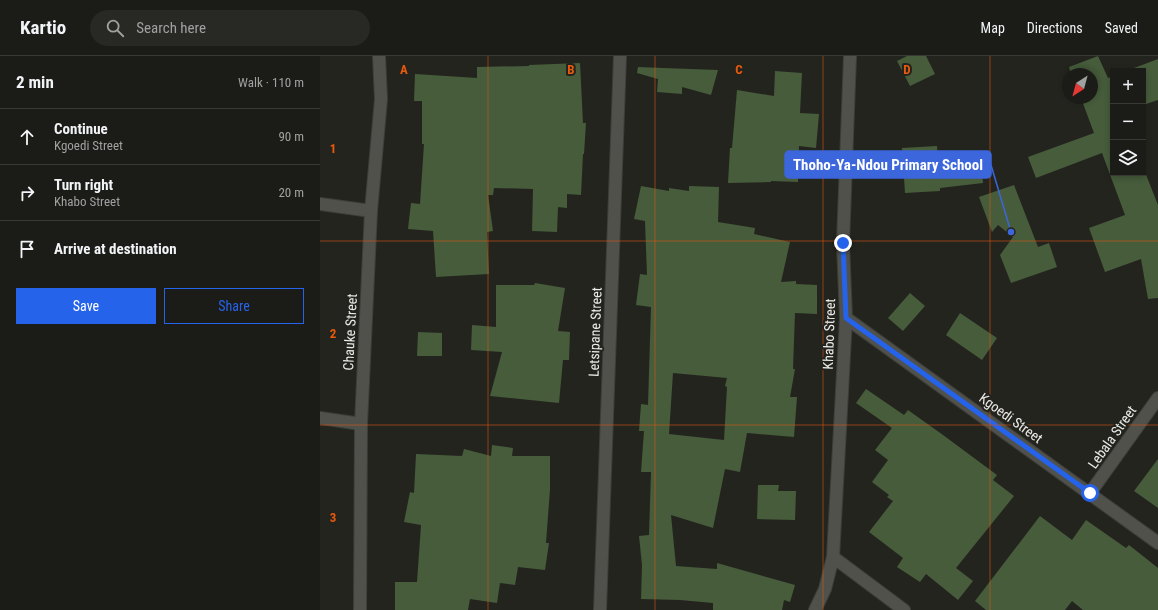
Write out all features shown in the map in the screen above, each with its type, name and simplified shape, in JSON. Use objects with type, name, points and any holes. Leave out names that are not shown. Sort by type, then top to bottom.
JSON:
[{"type":"street","name":"Chauke Street","points":[[360,610],[361,424],[371,211],[381,99],[379,56]]},
{"type":"street","name":"Letsipane Street","points":[[600,610],[620,56]]},
{"type":"street","name":"Khabo Street","points":[[815,610],[825,589],[833,557],[846,318],[843,243],[850,56]]},
{"type":"street","points":[[320,204],[371,211]]},
{"type":"street","name":"Kgoedi Street","points":[[846,318],[1158,543]]},
{"type":"street","name":"Lebala Street","points":[[1090,493],[1158,398]]},
{"type":"street","points":[[320,418],[361,424]]},
{"type":"street","points":[[833,557],[904,610]]},
{"type":"building","points":[[907,56],[926,56],[935,74],[910,86],[897,61]]},
{"type":"building","points":[[1098,56],[1108,78],[1110,77],[1110,175],[1102,153],[1036,178],[1028,157],[1094,133],[1083,104],[1098,104],[1098,68],[1069,67]]},
{"type":"building","points":[[1158,59],[1158,100],[1146,104],[1146,68],[1134,68]]},
{"type":"building","points":[[580,63],[583,123],[586,123],[581,195],[567,194],[567,208],[558,207],[557,232],[532,231],[533,189],[494,188],[493,195],[488,195],[493,231],[487,232],[489,274],[436,277],[433,231],[408,229],[411,203],[420,204],[424,144],[422,144],[422,101],[414,101],[415,74],[477,78],[477,67]]},
{"type":"building","points":[[638,67],[718,70],[711,95],[682,87],[682,94],[657,92],[658,79],[637,73]]},
{"type":"building","points":[[775,71],[802,73],[800,113],[819,114],[816,148],[799,146],[798,182],[771,181],[728,183],[730,148],[732,148],[737,90],[774,96]]},
{"type":"building","points":[[937,146],[938,165],[981,160],[983,183],[940,188],[940,191],[905,193],[902,148]]},
{"type":"building","points":[[1146,175],[1158,205],[1158,298],[1148,299],[1141,259],[1105,272],[1089,228],[1125,215],[1111,176],[1146,176]]},
{"type":"building","points":[[1014,185],[1038,247],[1049,243],[1057,267],[1011,283],[1000,255],[1013,237],[998,225],[992,232],[979,197]]},
{"type":"building","points":[[641,186],[669,191],[669,188],[689,191],[689,186],[719,187],[718,222],[755,228],[754,234],[790,242],[781,282],[796,281],[796,284],[817,285],[817,314],[795,313],[793,369],[795,369],[790,397],[797,397],[794,437],[747,433],[740,472],[725,469],[713,528],[671,515],[676,566],[717,569],[717,563],[795,585],[790,602],[784,600],[782,610],[713,610],[713,603],[641,599],[642,565],[639,536],[649,535],[651,472],[641,472],[644,431],[639,431],[641,404],[648,405],[651,307],[636,305],[640,274],[647,275],[645,221],[634,219]],"holes":[[[673,373],[727,378],[725,386],[727,387],[724,440],[669,434]]]},
{"type":"building","points":[[535,283],[565,288],[558,331],[570,332],[569,360],[563,360],[559,403],[490,396],[502,352],[471,350],[472,325],[496,327],[496,285],[534,285]]},
{"type":"building","points":[[910,293],[925,306],[903,331],[888,318]]},
{"type":"building","points":[[960,313],[997,338],[982,360],[946,335]]},
{"type":"building","points":[[418,332],[442,333],[442,356],[417,356]]},
{"type":"building","points":[[866,389],[904,415],[908,410],[943,435],[997,475],[993,480],[1014,496],[956,568],[973,581],[958,600],[926,574],[920,582],[897,567],[903,558],[869,532],[893,501],[887,497],[889,495],[872,482],[888,460],[875,450],[892,428],[856,403]]},
{"type":"building","points":[[492,445],[513,448],[512,456],[550,456],[550,489],[546,543],[549,543],[545,570],[518,567],[515,585],[500,583],[497,603],[470,599],[468,610],[395,610],[395,582],[417,582],[421,525],[404,522],[410,492],[414,493],[416,454],[462,456],[464,449],[491,456]]},
{"type":"building","points":[[1158,459],[1158,508],[1134,491]]},
{"type":"building","points":[[758,485],[779,485],[778,491],[796,491],[795,520],[757,519]]},
{"type":"building","points":[[1040,516],[1072,540],[1086,520],[1126,548],[1129,545],[1158,568],[1158,610],[1083,610],[1072,601],[1065,610],[986,610],[975,601]]},
{"type":"place","name":"Thoho-Ya-Ndou Primary School","points":[[1011,232]]},
{"type":"route","points":[[843,243],[846,318],[1090,493]]}]
